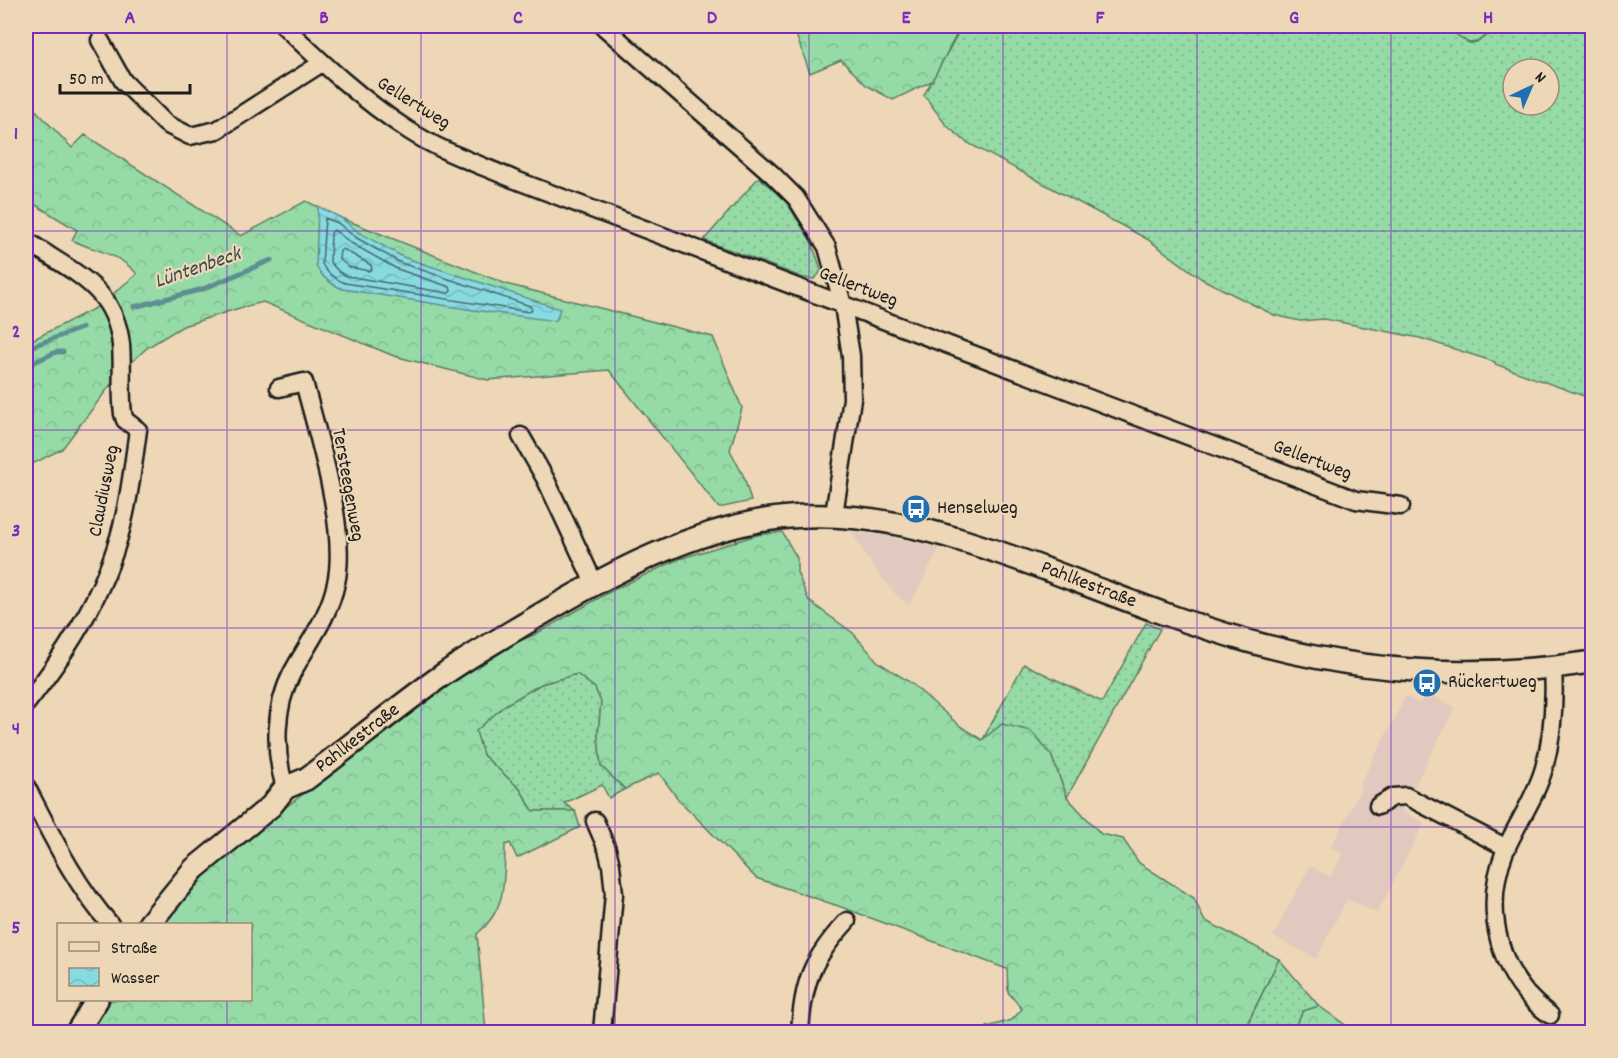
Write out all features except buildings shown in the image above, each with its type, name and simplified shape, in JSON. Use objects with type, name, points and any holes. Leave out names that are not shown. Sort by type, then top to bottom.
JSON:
[{"type":"street","name":"Gellertweg","points":[[284,26],[355,92],[410,131],[463,158],[1356,500],[1401,506]]},
{"type":"street","points":[[603,26],[754,158],[796,198],[827,247],[843,305],[851,356],[852,399],[834,514]]},
{"type":"street","points":[[100,40],[123,81],[166,124],[190,136],[217,130],[322,63]]},
{"type":"street","name":"Claudiusweg","points":[[26,240],[82,276],[107,302],[117,322],[121,344],[123,414],[125,420],[138,430],[125,514],[103,582],[86,617],[61,657],[26,704]]},
{"type":"street","name":"Tersteegenweg","points":[[279,388],[304,382],[336,516],[339,553],[337,582],[326,616],[291,674],[281,704],[277,743],[279,769],[285,788]]},
{"type":"street","points":[[520,436],[546,480],[594,583]]},
{"type":"street","name":"Pahlkestraße","points":[[149,923],[194,869],[271,806],[285,788],[306,779],[468,658],[594,583],[670,549],[720,530],[756,521],[834,514],[878,519],[960,538],[1248,641],[1325,660],[1438,672],[1515,672],[1593,662]]},
{"type":"street","points":[[1550,1015],[1522,990],[1513,975],[1500,945],[1495,893],[1497,876],[1507,848],[1544,770],[1553,721],[1553,668]]},
{"type":"street","points":[[26,786],[71,870],[86,894],[109,923]]},
{"type":"street","points":[[1378,806],[1393,797],[1406,796],[1507,848]]},
{"type":"street","points":[[595,821],[607,849],[614,894],[602,1032]]},
{"type":"street","points":[[800,1032],[805,987],[811,970],[829,941],[847,921]]},
{"type":"street","points":[[77,1032],[96,1001]]},
{"type":"shaded area","points":[[852,532],[881,535],[940,548],[909,605],[899,598],[881,577]]},
{"type":"shaded area","points":[[1429,686],[1435,686],[1430,695],[1455,707],[1402,811],[1424,823],[1377,913],[1347,899],[1316,959],[1273,936],[1310,866],[1331,877],[1343,854],[1331,847],[1361,789],[1359,787],[1406,696],[1420,704]]},
{"type":"green space","points":[[777,26],[961,26],[932,81],[893,100],[866,85],[841,60],[810,73],[795,32]]},
{"type":"green space","points":[[962,26],[1450,26],[1457,35],[1470,43],[1493,32],[1509,32],[1521,26],[1592,26],[1592,399],[1495,364],[1495,362],[1420,338],[1324,319],[1300,321],[1274,315],[1202,279],[1147,239],[966,142],[946,125],[924,95]]},
{"type":"green space","points":[[1451,26],[1521,26],[1509,32],[1493,32],[1476,42],[1469,43],[1457,35]]},
{"type":"green space","points":[[26,100],[72,148],[85,135],[241,236],[306,201],[341,218],[506,284],[713,337],[742,408],[730,450],[744,477],[751,501],[719,508],[609,370],[488,380],[394,356],[263,302],[183,326],[148,347],[128,365],[124,323],[114,293],[137,274],[122,261],[72,240],[77,230],[26,199]]},
{"type":"green space","points":[[759,177],[787,203],[811,241],[821,269],[814,279],[804,278],[704,240]]},
{"type":"green space","points":[[97,307],[106,310],[118,375],[62,449],[30,465],[26,474],[26,343]]},
{"type":"green space","points":[[782,532],[797,558],[797,572],[809,601],[853,633],[878,662],[911,683],[960,726],[982,740],[1002,724],[1031,731],[1051,755],[1067,797],[1101,834],[1123,839],[1139,863],[1194,898],[1204,920],[1279,959],[1245,1028],[1249,1032],[988,1032],[987,1027],[1012,1020],[1022,1009],[1008,992],[1007,969],[756,878],[678,799],[659,773],[625,789],[601,766],[598,735],[601,702],[595,688],[577,674],[541,684],[505,705],[476,731],[483,755],[520,789],[533,811],[575,811],[580,827],[517,858],[510,843],[505,845],[504,883],[499,905],[487,925],[477,934],[486,1032],[90,1032],[110,1001],[252,1001],[252,923],[161,923],[173,906],[217,859],[395,725],[451,678],[502,648],[534,635],[613,590],[679,559],[757,535]]},
{"type":"green space","points":[[1146,623],[1160,629],[1067,797],[1051,755],[982,741],[1024,664],[1102,702]]},
{"type":"green space","points":[[577,674],[595,688],[601,702],[598,735],[601,766],[625,789],[609,798],[602,785],[564,803],[575,811],[533,811],[520,789],[483,755],[475,731],[505,705],[541,684]]},
{"type":"green space","points":[[1279,959],[1319,1006],[1303,1011],[1292,1032],[1249,1032],[1245,1029]]},
{"type":"green space","points":[[1319,1006],[1355,1032],[1292,1032],[1303,1011]]},
{"type":"water","points":[[318,206],[403,257],[560,309],[556,321],[473,310],[338,287],[327,280],[316,266]]},
{"type":"waterway","name":"Lüntenbeck","points":[[134,307],[203,289],[271,260]]},
{"type":"waterway","name":"Lüntenbeck","points":[[26,351],[33,346],[82,328]]},
{"type":"waterway","points":[[26,366],[56,352],[63,352]]},
{"type":"place","name":"Henselweg","points":[[916,509]]},
{"type":"place","name":"Rückertweg","points":[[1427,683]]}]
